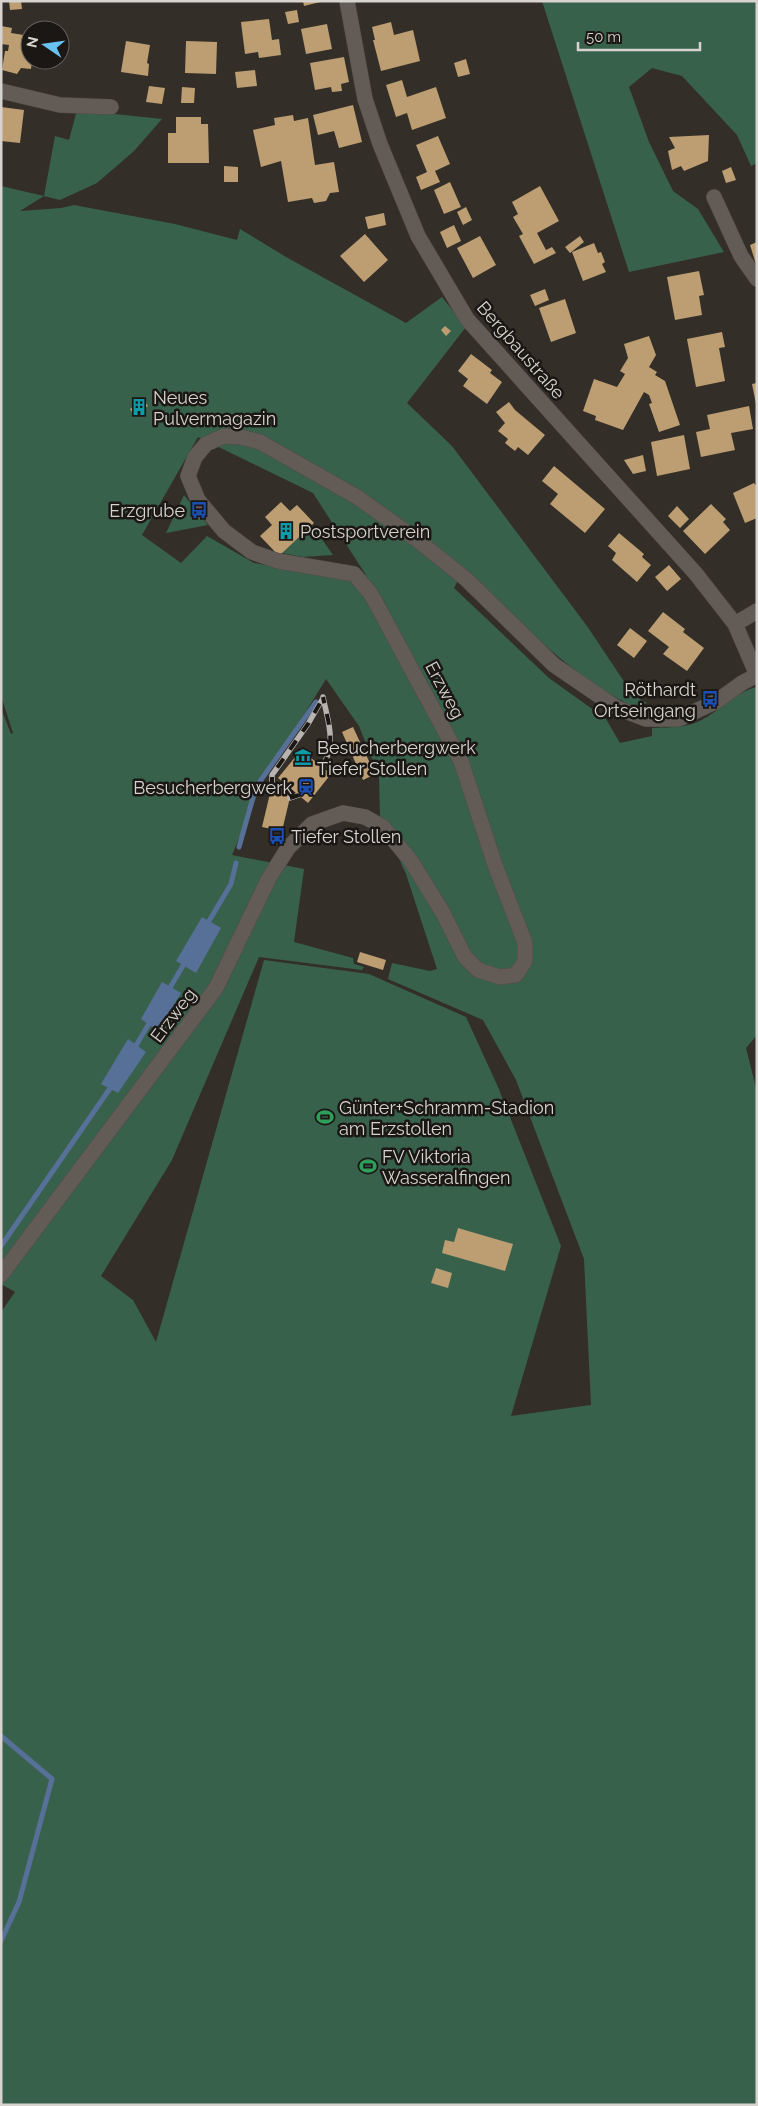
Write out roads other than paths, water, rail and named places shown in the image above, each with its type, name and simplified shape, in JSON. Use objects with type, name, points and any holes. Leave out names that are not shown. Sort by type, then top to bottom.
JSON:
[{"type":"street","name":"Bergbaustraße","points":[[347,1],[365,99],[380,144],[418,236],[456,303],[466,319],[696,574],[735,624],[757,675]]},
{"type":"street","points":[[1,90],[60,105],[111,107]]},
{"type":"street","points":[[714,197],[741,256],[757,280]]},
{"type":"street","name":"Erzweg","points":[[1,1275],[216,988],[269,878],[288,848],[312,824],[343,813],[365,817],[383,827],[411,861],[443,913],[465,957],[478,970],[500,977],[516,975],[525,961],[525,943],[495,865],[461,762],[371,594],[354,574],[278,561],[252,552],[224,530],[198,500],[188,476],[194,457],[206,444],[224,436],[241,437],[260,442],[357,497],[416,539],[466,579],[554,665],[617,708],[646,719],[680,719],[718,701],[757,675]]},
{"type":"street","points":[[735,624],[757,611]]},
{"type":"water","points":[[202,917],[221,928],[196,973],[176,961]]},
{"type":"water","points":[[162,982],[181,993],[158,1031],[141,1019]]},
{"type":"water","points":[[128,1039],[146,1052],[118,1093],[101,1084]]},
{"type":"waterway","points":[[239,847],[256,787],[316,702]]},
{"type":"waterway","points":[[206,926],[231,884],[236,863]]},
{"type":"waterway","points":[[168,991],[187,959]]},
{"type":"waterway","points":[[134,1049],[151,1020]]},
{"type":"waterway","points":[[1,1246],[113,1084]]},
{"type":"waterway","points":[[1,1736],[52,1779],[19,1902],[1,1941]]},
{"type":"railway","points":[[322,767],[327,758],[330,741],[329,724],[323,697]]},
{"type":"railway","points":[[272,788],[272,775],[308,724],[323,698]]},
{"type":"railway","points":[[290,798],[299,795]]},
{"type":"place","name":"Neues Pulvermagazin","points":[[139,407]]},
{"type":"place","name":"Erzgrube","points":[[199,510]]},
{"type":"place","name":"Postsportverein","points":[[286,531]]},
{"type":"place","name":"Röthardt Ortseingang","points":[[710,699]]},
{"type":"place","name":"Besucherbergwerk Tiefer Stollen","points":[[303,757]]},
{"type":"place","name":"Besucherbergwerk","points":[[306,787]]},
{"type":"place","name":"Tiefer Stollen","points":[[277,836]]},
{"type":"place","name":"Günter+Schramm-Stadion am Erzstollen","points":[[325,1117]]},
{"type":"place","name":"FV Viktoria Wasseralfingen","points":[[368,1166]]}]
